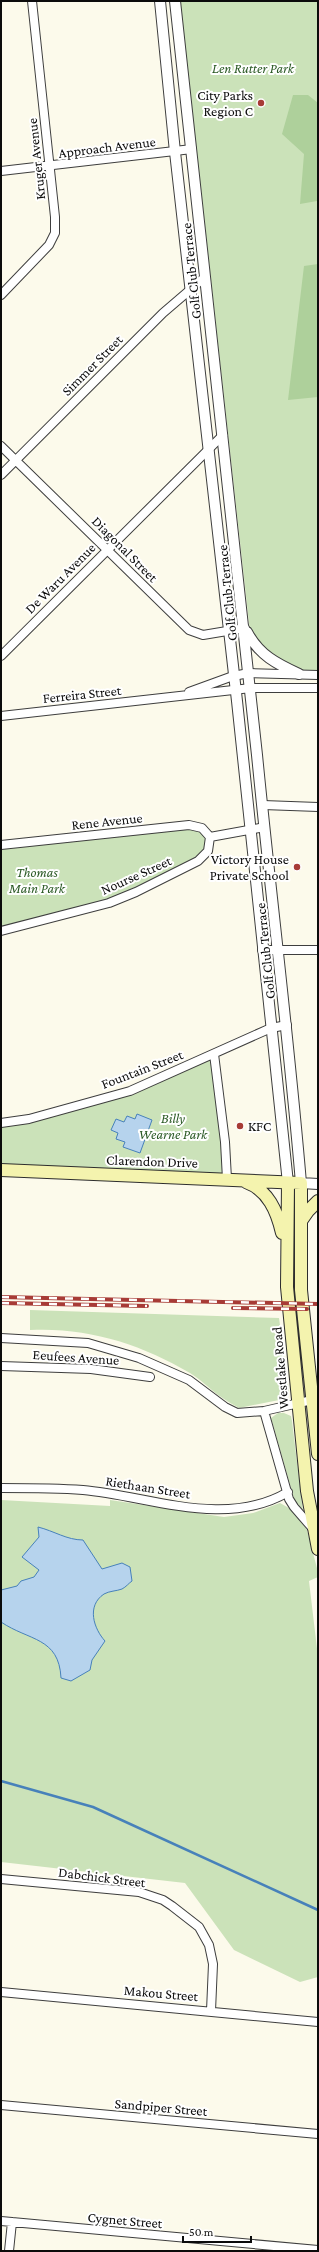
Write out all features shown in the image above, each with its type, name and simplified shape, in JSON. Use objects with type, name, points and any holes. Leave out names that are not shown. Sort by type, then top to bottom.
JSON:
[{"type":"main road","name":"Clarendon Drive","points":[[1,1170],[301,1183]]},
{"type":"main road","points":[[240,1180],[256,1187],[270,1201],[278,1215],[286,1245]]},
{"type":"main road","name":"Westlake Road","points":[[288,1183],[286,1245],[287,1286],[307,1491],[318,1549]]},
{"type":"main road","name":"Westlake Road","points":[[301,1183],[301,1290],[318,1454]]},
{"type":"main road","points":[[301,1221],[318,1201]]},
{"type":"street","name":"Kruger Avenue","points":[[1,295],[43,252],[55,233],[55,217],[32,1]]},
{"type":"street","name":"Golf Club Terrace","points":[[160,1],[207,450],[235,691],[288,1183]]},
{"type":"street","name":"Golf Club Terrace","points":[[175,1],[245,628],[287,1025],[301,1183]]},
{"type":"street","name":"Approach Avenue","points":[[1,171],[50,167],[192,149]]},
{"type":"street","name":"Simmer Street","points":[[1,475],[163,313],[206,277]]},
{"type":"street","name":"De Waru Avenue","points":[[1,656],[223,435]]},
{"type":"street","name":"Diagonal Street","points":[[1,446],[108,549],[189,630],[203,635],[245,628]]},
{"type":"street","points":[[245,628],[253,643],[265,656],[277,664],[299,674]]},
{"type":"street","name":"Ferreira Street","points":[[165,698],[193,691],[233,676],[249,673],[318,675]]},
{"type":"street","name":"Ferreira Street","points":[[1,716],[235,691],[251,688],[318,688]]},
{"type":"street","points":[[263,805],[318,807]]},
{"type":"street","name":"Rene Avenue","points":[[1,845],[188,825],[202,828],[210,837]]},
{"type":"street","points":[[210,837],[265,827]]},
{"type":"street","name":"Nourse Street","points":[[1,931],[109,903],[136,892],[198,861],[208,851],[210,837]]},
{"type":"street","points":[[262,950],[318,950]]},
{"type":"street","name":"Fountain Street","points":[[1,1123],[29,1119],[118,1095],[271,1028],[287,1025]]},
{"type":"street","points":[[214,1054],[225,1142],[227,1179]]},
{"type":"street","points":[[301,1183],[318,1184]]},
{"type":"street","name":"Eeufees Avenue","points":[[1,1338],[72,1341],[99,1345],[140,1358],[177,1374],[195,1384],[231,1411],[246,1414],[312,1400]]},
{"type":"street","name":"Eeufees Avenue","points":[[1,1366],[91,1369],[150,1377]]},
{"type":"street","points":[[264,1411],[288,1492],[294,1507],[314,1530]]},
{"type":"street","name":"Riethaan Street","points":[[1,1488],[83,1490],[225,1510],[264,1504],[288,1492]]},
{"type":"street","name":"Dabchick Street","points":[[1,1879],[139,1892],[163,1900],[199,1927],[209,1945],[213,1964],[211,2011]]},
{"type":"street","name":"Makou Street","points":[[1,1992],[318,2022]]},
{"type":"street","name":"Sandpiper Street","points":[[1,2105],[318,2134]]},
{"type":"street","name":"Cygnet Street","points":[[1,2221],[318,2250]]},
{"type":"street","points":[[10,2251],[12,2222]]},
{"type":"green space","name":"Len Rutter Park","points":[[180,1],[318,1],[318,672],[306,671],[279,661],[265,649],[250,632]]},
{"type":"green space","points":[[293,95],[308,95],[318,103],[318,208],[317,201],[300,204],[304,154],[282,134]]},
{"type":"green space","points":[[318,264],[318,397],[288,400],[304,266]]},
{"type":"green space","name":"Thomas Main Park","points":[[188,828],[198,829],[206,836],[204,853],[194,859],[108,900],[1,928],[1,848]]},
{"type":"green space","name":"Billy Wearne Park","points":[[211,1058],[222,1144],[224,1175],[1,1165],[1,1126],[98,1103]]},
{"type":"green space","points":[[30,1310],[279,1318],[289,1391],[287,1396],[279,1400],[239,1408],[218,1395],[190,1373],[133,1346],[72,1331],[30,1330]]},
{"type":"green space","points":[[278,1413],[284,1413],[291,1416],[303,1511],[295,1502],[271,1418]]},
{"type":"green space","points":[[1,1500],[110,1506],[110,1500],[224,1517],[253,1513],[280,1503],[296,1512],[307,1530],[318,1572],[318,1577],[309,1581],[318,1657],[318,1977],[300,1982],[234,1950],[185,1883],[1,1862]]},
{"type":"water","points":[[137,1114],[152,1120],[140,1153],[123,1147],[125,1142],[116,1139],[118,1133],[111,1130],[116,1119],[124,1122],[127,1116],[135,1119]]},
{"type":"water","points":[[38,1527],[66,1537],[83,1540],[102,1569],[122,1563],[130,1567],[132,1581],[122,1589],[108,1592],[98,1599],[94,1611],[95,1624],[105,1641],[92,1660],[90,1670],[71,1681],[61,1678],[59,1665],[55,1655],[49,1647],[1,1622],[1,1590],[17,1586],[21,1581],[34,1577],[39,1570],[22,1557],[39,1537]]},
{"type":"waterway","points":[[1,1781],[93,1807],[318,1910]]},
{"type":"railway","points":[[1,1297],[318,1304]]},
{"type":"railway","points":[[1,1303],[147,1306]]},
{"type":"railway","points":[[233,1308],[307,1309]]},
{"type":"place","name":"City Parks Region C","points":[[261,103]]},
{"type":"place","name":"Victory House Private School","points":[[297,867]]},
{"type":"place","name":"KFC","points":[[240,1126]]}]
